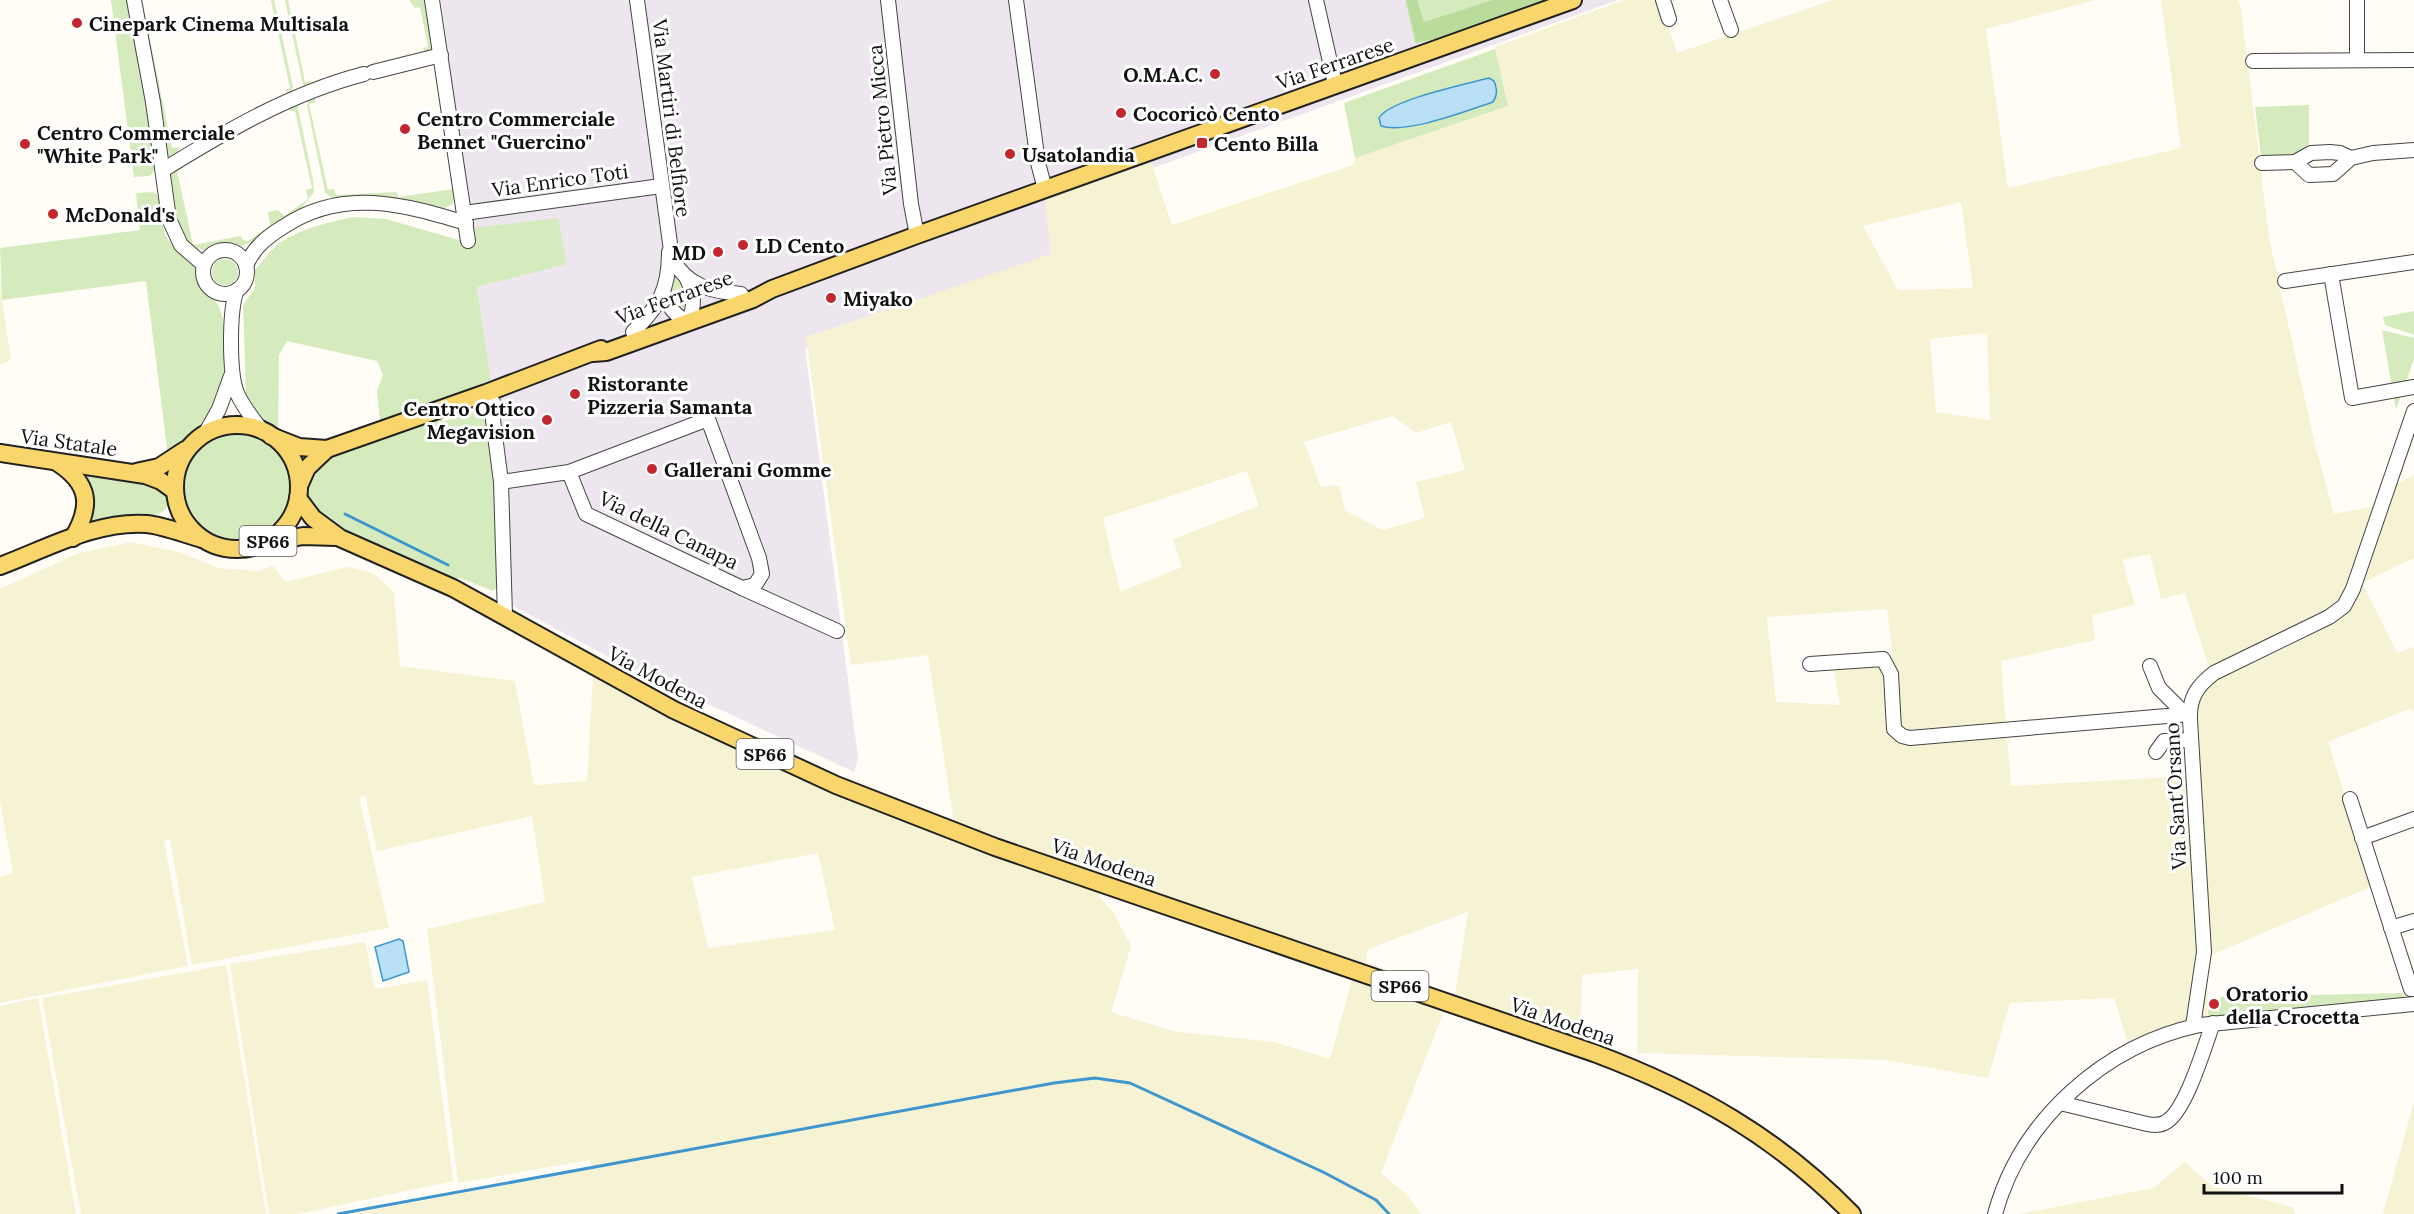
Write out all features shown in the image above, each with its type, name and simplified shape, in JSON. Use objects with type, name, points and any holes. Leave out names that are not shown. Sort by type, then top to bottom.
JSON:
[{"type":"main road","name":"Via Ferrarese","points":[[593,353],[606,352],[686,315],[753,299],[916,231],[1045,189],[1573,0]]},
{"type":"main road","name":"Via Ferrarese","points":[[267,434],[299,447],[327,449],[593,353],[633,332],[741,294],[772,290]]},
{"type":"main road","name":"SP66","points":[[176,498],[180,462],[191,446],[206,434],[217,429],[238,426],[267,434]]},
{"type":"main road","name":"Via Modena","points":[[267,434],[282,446],[291,458],[298,492],[313,518],[340,538],[416,570],[505,616],[674,710],[788,764],[911,816],[1583,1050],[1670,1084],[1711,1105],[1761,1137],[1799,1166],[1852,1214]]},
{"type":"main road","name":"Via Statale","points":[[131,472],[159,467],[191,446]]},
{"type":"main road","name":"Via Ferrarese","points":[[298,492],[307,468],[327,449]]},
{"type":"main road","name":"Via Statale","points":[[0,453],[153,477],[176,498]]},
{"type":"main road","points":[[56,461],[77,478],[86,496],[82,522],[73,538]]},
{"type":"main road","name":"Via Modena","points":[[264,543],[284,527],[294,512],[298,492]]},
{"type":"main road","name":"Via Modena","points":[[176,498],[186,522],[205,540],[231,549],[242,549],[303,536],[340,538]]},
{"type":"main road","points":[[0,566],[73,538],[110,527],[149,524],[162,519],[176,498]]},
{"type":"main road","points":[[149,524],[205,540]]},
{"type":"street","points":[[134,0],[163,170],[168,219],[175,237],[187,250],[208,260]]},
{"type":"street","points":[[432,0],[468,241]]},
{"type":"street","name":"Via Martiri di Belfiore","points":[[633,332],[656,307],[663,292],[669,266],[669,241],[637,0]]},
{"type":"street","name":"Via Pietro Micca","points":[[888,0],[916,231]]},
{"type":"street","points":[[1016,0],[1038,163],[1045,189]]},
{"type":"street","points":[[1316,0],[1335,84]]},
{"type":"street","points":[[1663,0],[1669,19]]},
{"type":"street","points":[[1720,0],[1731,30]]},
{"type":"street","points":[[2356,0],[2357,60]]},
{"type":"street","points":[[163,170],[224,132],[301,95],[369,73],[441,55]]},
{"type":"street","points":[[2253,61],[2414,60]]},
{"type":"street","points":[[2295,162],[2309,175],[2330,175],[2351,158],[2378,152],[2414,150]]},
{"type":"street","points":[[2262,163],[2295,162],[2311,153],[2336,152],[2351,158]]},
{"type":"street","name":"Via Enrico Toti","points":[[464,213],[661,186]]},
{"type":"street","points":[[267,434],[242,402],[232,374],[230,320],[232,304],[237,290],[244,282],[246,266],[252,253],[263,242],[299,217],[338,204],[368,201],[388,203],[443,216],[455,211],[464,213]]},
{"type":"street","name":"Via Martiri di Belfiore","points":[[669,241],[676,264],[686,277],[694,294],[686,315]]},
{"type":"street","points":[[230,320],[215,292],[203,278],[208,260],[224,250],[244,250],[263,242]]},
{"type":"street","points":[[231,251],[237,254],[246,266]]},
{"type":"street","points":[[2285,281],[2414,262]]},
{"type":"street","points":[[2331,274],[2352,398],[2414,387]]},
{"type":"street","points":[[686,277],[693,284],[708,290],[741,294]]},
{"type":"street","points":[[215,292],[226,294],[237,290]]},
{"type":"street","points":[[663,292],[668,306],[686,315]]},
{"type":"street","points":[[206,434],[219,409],[232,374]]},
{"type":"street","points":[[486,393],[495,405],[493,420],[501,482],[505,616]]},
{"type":"street","name":"Via Sant'Orsano","points":[[2193,1026],[2204,952],[2191,740],[2187,714],[2194,694],[2211,675],[2324,621],[2343,606],[2353,589],[2414,411]]},
{"type":"street","name":"Via della Canapa","points":[[501,482],[569,472],[708,419],[759,558],[762,573],[755,585],[742,588]]},
{"type":"street","name":"Via della Canapa","points":[[569,472],[586,514],[837,631]]},
{"type":"street","points":[[1810,664],[1883,659],[1891,674],[1894,729],[1902,736],[1910,738],[2187,714]]},
{"type":"street","points":[[2150,666],[2159,688],[2187,714]]},
{"type":"street","points":[[2156,752],[2164,741],[2191,740]]},
{"type":"street","points":[[2350,799],[2411,989],[2414,989]]},
{"type":"street","points":[[2362,838],[2414,819]]},
{"type":"street","points":[[2391,928],[2414,921]]},
{"type":"street","points":[[1995,1214],[2006,1184],[2019,1159],[2037,1130],[2060,1103],[2099,1069],[2151,1039],[2193,1026],[2214,1023],[2414,1005]]},
{"type":"street","points":[[2060,1103],[2147,1124],[2156,1125],[2166,1122],[2188,1089],[2214,1023]]},
{"type":"shaded area","points":[[441,0],[1618,0],[1059,202],[1070,261],[805,348],[858,758],[854,772],[622,664],[500,599],[485,420],[491,380],[477,287],[567,263],[471,228]]},
{"type":"shaded area","points":[[1624,0],[1659,0],[1677,53],[1833,0],[2096,0],[1986,29],[2008,188],[2181,148],[2161,0],[2238,0],[2241,9],[2269,238],[2316,449],[2334,514],[2388,504],[2395,485],[2414,475],[2414,558],[2362,583],[2397,653],[2414,647],[2414,713],[2411,708],[2328,742],[2373,886],[2207,957],[2208,1026],[2131,1052],[2114,998],[2010,1003],[1988,1078],[1884,1060],[1637,1053],[1638,969],[1582,975],[1580,1042],[1449,998],[1381,1173],[1406,1194],[1421,1214],[350,1214],[592,1169],[590,1160],[458,1183],[427,929],[545,902],[532,816],[377,851],[365,795],[359,797],[389,928],[192,965],[170,839],[164,841],[188,966],[0,1003],[0,877],[13,873],[0,802],[0,589],[76,554],[131,542],[179,552],[219,568],[258,571],[273,566],[285,582],[348,567],[373,573],[394,592],[400,666],[515,681],[534,785],[587,781],[593,675],[624,693],[808,782],[957,842],[928,655],[851,665],[806,337],[1051,254],[1045,199],[1150,158],[1172,225],[1353,165],[1355,158],[1508,106],[1494,47]],"holes":[[[1961,202],[1973,288],[1898,290],[1863,226]],[[1987,333],[1990,420],[1936,412],[1930,339]],[[1392,416],[1416,433],[1451,422],[1465,470],[1416,482],[1425,518],[1382,530],[1345,510],[1339,485],[1321,487],[1304,442]],[[1247,471],[1259,506],[1173,539],[1182,567],[1120,592],[1103,518]],[[2150,554],[2161,599],[2185,593],[2210,670],[2186,712],[2188,776],[2011,786],[2001,661],[2095,640],[2092,615],[2135,605],[2122,560]],[[1887,609],[1893,657],[1831,654],[1840,705],[1776,702],[1767,617]],[[818,853],[835,930],[708,948],[692,877]],[[1108,877],[1356,966],[1330,1059],[1274,1042],[1173,1031],[1111,1012],[1131,946],[1113,912],[1099,896]],[[1468,912],[1455,996],[1366,962],[1368,949]]]},
{"type":"shaded area","points":[[0,285],[11,360],[0,365]]},
{"type":"shaded area","points":[[365,942],[375,989],[427,980],[453,1181],[298,1214],[269,1214],[230,964]]},
{"type":"shaded area","points":[[226,965],[266,1214],[81,1214],[42,998]]},
{"type":"shaded area","points":[[38,998],[76,1214],[0,1214],[0,1006]]},
{"type":"shaded area","points":[[2414,1102],[2414,1214],[2383,1214]]},
{"type":"shaded area","points":[[2185,1162],[2213,1187],[2293,1207],[2295,1214],[2019,1214],[2153,1188]]},
{"type":"green space","points":[[111,0],[129,0],[155,166],[153,173],[149,176],[134,177]]},
{"type":"green space","points":[[271,0],[274,0],[293,87],[292,93],[288,95],[285,90],[290,88]]},
{"type":"green space","points":[[285,0],[288,0],[305,82],[311,81],[308,87],[303,85]]},
{"type":"green space","points":[[409,0],[426,0],[433,50],[431,52],[424,52],[423,48],[428,47],[420,7],[415,8]]},
{"type":"green space","points":[[1405,0],[1549,0],[1443,41],[1432,40],[1415,44]]},
{"type":"green space","points":[[1406,0],[1417,0],[1424,22],[1493,0],[1547,0],[1443,41],[1433,39],[1416,43]]},
{"type":"green space","points":[[146,30],[154,31],[149,34],[172,148],[179,147],[177,155],[172,158],[165,155]]},
{"type":"green space","points":[[1495,49],[1508,106],[1355,158],[1344,103]]},
{"type":"green space","points":[[309,99],[315,99],[316,102],[309,104],[328,190],[334,189],[336,195],[397,192],[398,197],[454,189],[453,204],[444,208],[360,197],[341,199],[329,195],[325,192],[307,105]]},
{"type":"green space","points":[[297,103],[314,192],[302,208],[272,226],[250,243],[237,247],[220,246],[201,250],[186,243],[176,229],[167,171],[182,165],[183,168],[177,171],[193,245],[241,236],[243,240],[248,241],[270,225],[268,212],[278,210],[284,216],[308,199],[306,190],[312,188],[295,111],[289,111],[289,108]]},
{"type":"green space","points":[[2309,105],[2309,144],[2296,154],[2261,156],[2255,107]]},
{"type":"green space","points":[[136,193],[156,193],[158,198],[167,238],[194,263],[200,285],[218,306],[223,322],[225,342],[223,378],[213,406],[194,431],[168,456],[146,281],[2,300],[0,248],[140,230]]},
{"type":"green space","points":[[353,217],[386,219],[469,243],[471,228],[558,218],[567,264],[477,287],[491,380],[380,424],[377,391],[383,375],[377,361],[287,341],[279,355],[278,428],[260,417],[246,394],[243,305],[255,288],[255,270],[274,248],[289,237],[316,226]]},
{"type":"green space","points":[[225,259],[234,263],[238,272],[234,281],[225,285],[216,281],[212,272],[216,263]]},
{"type":"green space","points":[[673,269],[691,291],[686,307],[678,307],[669,295]]},
{"type":"green space","points":[[2414,311],[2414,335],[2385,325],[2383,317]]},
{"type":"green space","points":[[2382,330],[2414,338],[2414,359],[2396,410]]},
{"type":"green space","points":[[478,411],[485,420],[495,495],[498,587],[493,591],[460,578],[446,578],[334,525],[311,506],[307,494],[307,480],[313,469],[331,455],[438,418],[444,421]]},
{"type":"green space","points":[[237,435],[257,439],[274,450],[285,467],[289,487],[285,507],[274,524],[257,535],[237,539],[217,535],[200,524],[189,507],[185,487],[189,467],[200,450],[217,439]]},
{"type":"green space","points":[[78,472],[152,482],[168,495],[167,506],[153,516],[86,525]]},
{"type":"green space","points":[[2403,993],[2405,999],[2208,1023],[2208,1010],[2219,1011],[2220,997]]},
{"type":"water","points":[[1489,78],[1494,81],[1496,89],[1493,102],[1421,124],[1392,128],[1381,126],[1379,118],[1397,105]]},
{"type":"water","points":[[399,939],[403,941],[409,972],[383,981],[375,947]]},
{"type":"waterway","points":[[345,514],[448,565]]},
{"type":"waterway","points":[[338,1214],[1054,1083],[1095,1078],[1130,1083],[1323,1172],[1376,1200],[1389,1214]]},
{"type":"place","name":"Cinepark Cinema Multisala","points":[[77,23]]},
{"type":"place","name":"O.M.A.C.","points":[[1215,74]]},
{"type":"place","name":"Cocoricò Cento","points":[[1121,113]]},
{"type":"place","name":"Centro Commerciale Bennet \"Guercino\"","points":[[405,129]]},
{"type":"place","name":"Cento Billa","points":[[1202,143]]},
{"type":"place","name":"Centro Commerciale \"White Park\"","points":[[25,144]]},
{"type":"place","name":"Usatolandia","points":[[1010,154]]},
{"type":"place","name":"McDonald's","points":[[53,214]]},
{"type":"place","name":"LD Cento","points":[[743,245]]},
{"type":"place","name":"MD","points":[[718,252]]},
{"type":"place","name":"Miyako","points":[[831,298]]},
{"type":"place","name":"Ristorante Pizzeria Samanta","points":[[575,394]]},
{"type":"place","name":"Centro Ottico Megavision","points":[[547,420]]},
{"type":"place","name":"Gallerani Gomme","points":[[652,469]]},
{"type":"place","name":"Oratorio della Crocetta","points":[[2214,1004]]}]
